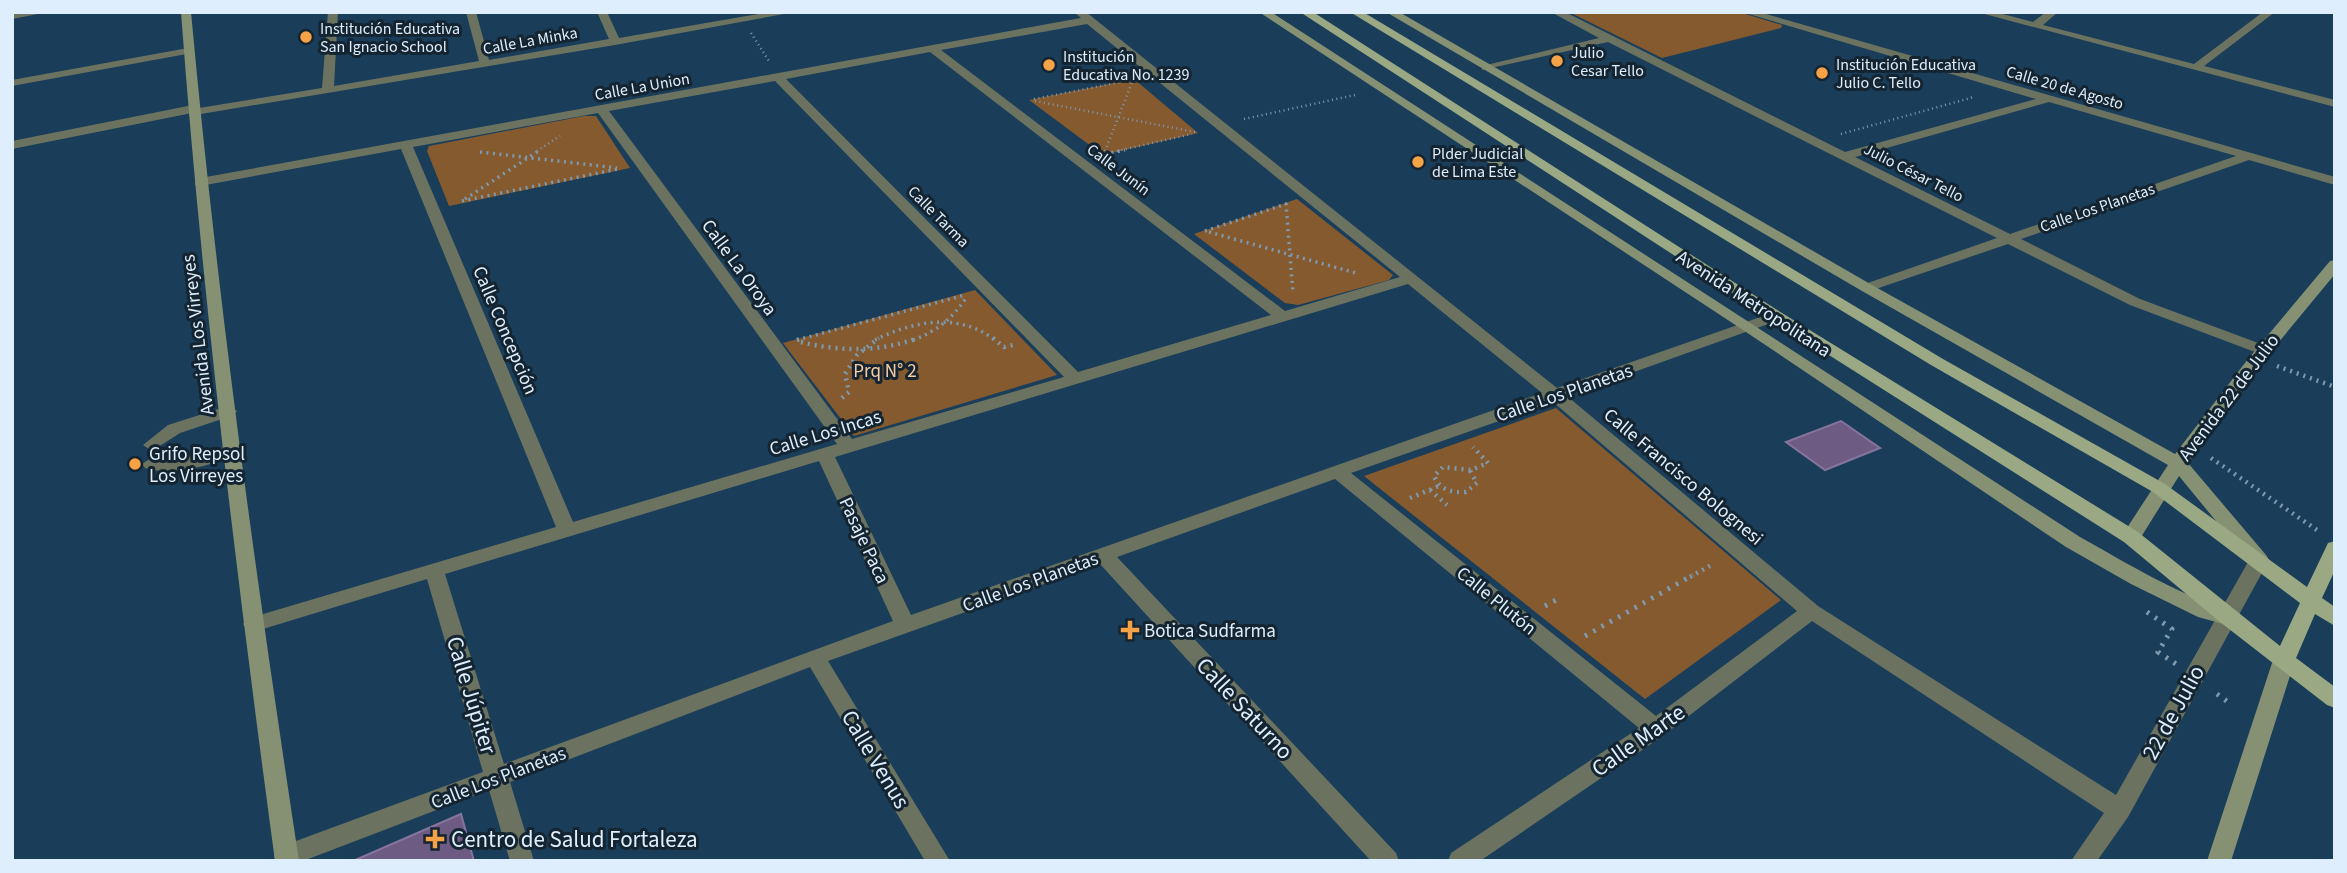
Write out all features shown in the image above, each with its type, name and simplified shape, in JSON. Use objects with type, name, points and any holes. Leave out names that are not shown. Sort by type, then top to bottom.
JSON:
[{"type":"main road","name":"Avenida Metropolitana","points":[[1305,12],[1777,316],[2131,537],[2227,617],[2335,699]]},
{"type":"main road","points":[[1355,12],[1937,362],[2159,488],[2335,618]]},
{"type":"main road","points":[[2284,660],[2335,548]]},
{"type":"street","points":[[12,16],[34,12]]},
{"type":"street","name":"Avenida Los Virreyes","points":[[186,12],[200,182],[232,451],[253,624],[287,858]]},
{"type":"street","points":[[328,90],[333,12]]},
{"type":"street","points":[[471,12],[485,64]]},
{"type":"street","points":[[603,12],[615,42]]},
{"type":"street","name":"Avenida Metropolitana","points":[[1264,12],[1749,327],[2073,542],[2138,579],[2205,612],[2227,617]]},
{"type":"street","points":[[1391,12],[1867,288],[2178,463],[2259,560]]},
{"type":"street","name":"Julio César Tello","points":[[1556,12],[2135,302],[2259,354]]},
{"type":"street","name":"Calle 20 de Agosto","points":[[1747,12],[2335,181]]},
{"type":"street","points":[[1982,12],[2335,104]]},
{"type":"street","points":[[2034,26],[2053,12]]},
{"type":"street","points":[[2194,68],[2270,12]]},
{"type":"street","name":"Calle La Minka","points":[[12,145],[193,111],[782,13]]},
{"type":"street","name":"Calle La Union","points":[[200,182],[933,49],[1084,16]]},
{"type":"street","name":"Calle Francisco Bolognesi","points":[[1084,16],[1555,395],[1811,611],[2120,810]]},
{"type":"street","points":[[1486,68],[1608,39]]},
{"type":"street","name":"Calle Junín","points":[[933,49],[1283,317]]},
{"type":"street","points":[[12,83],[188,51]]},
{"type":"street","name":"Calle Tarma","points":[[778,77],[1075,379]]},
{"type":"street","points":[[1843,156],[2049,99]]},
{"type":"street","name":"Calle La Oroya","points":[[601,109],[848,447]]},
{"type":"street","name":"Calle Concepción","points":[[406,145],[567,531]]},
{"type":"street","name":"Calle Los Planetas","points":[[1867,288],[2249,156]]},
{"type":"street","name":"Avenida 22 de Julio","points":[[2131,537],[2159,488],[2259,354],[2335,264]]},
{"type":"street","name":"Calle Los Incas","points":[[253,624],[1410,279]]},
{"type":"street","name":"Calle Los Planetas","points":[[287,858],[815,657],[1777,316]]},
{"type":"street","points":[[152,444],[174,429],[228,411]]},
{"type":"street","points":[[151,464],[160,467],[175,466],[232,451]]},
{"type":"street","name":"Pasaje Paca","points":[[825,454],[905,625]]},
{"type":"street","name":"Calle Plutón","points":[[1338,472],[1656,729]]},
{"type":"street","name":"Calle Saturno","points":[[1102,555],[1387,861]]},
{"type":"street","name":"22 de Julio","points":[[2083,861],[2120,810],[2259,560]]},
{"type":"street","name":"Calle Júpiter","points":[[434,570],[522,861]]},
{"type":"street","name":"Calle Marte","points":[[1460,861],[1656,729],[1811,611]]},
{"type":"street","name":"Calle Venus","points":[[815,657],[938,861]]},
{"type":"street","points":[[2219,861],[2284,660]]},
{"type":"path","points":[[742,20],[778,77]]},
{"type":"path","points":[[1117,118],[1103,155],[1196,133],[1117,118],[1031,100],[1133,79],[1117,118]]},
{"type":"path","points":[[1835,136],[1986,94]]},
{"type":"path","points":[[477,151],[528,158],[622,168],[461,201],[528,158],[568,132]]},
{"type":"path","points":[[1293,297],[1290,255],[1286,204],[1205,231],[1229,238],[1290,255],[1362,275]]},
{"type":"path","points":[[968,295],[957,313],[947,322],[917,338],[860,350],[826,349],[797,341],[968,295]]},
{"type":"path","points":[[842,398],[849,392],[845,374],[850,361],[878,337],[907,325],[947,322],[983,330],[1004,347],[1017,344]]},
{"type":"path","points":[[2259,354],[2335,387]]},
{"type":"path","points":[[1469,442],[1488,463],[1470,471],[1450,466],[1441,468],[1434,476],[1439,486],[1447,491],[1466,492],[1477,483],[1470,471]]},
{"type":"path","points":[[2209,456],[2317,530]]},
{"type":"path","points":[[1410,498],[1439,486]]},
{"type":"path","points":[[1430,490],[1447,505]]},
{"type":"path","points":[[1585,636],[1713,564]]},
{"type":"path","points":[[1545,606],[1558,599]]},
{"type":"path","points":[[2217,694],[2232,705]]},
{"type":"green space","points":[[1569,12],[1739,12],[1782,25],[1781,28],[1662,58]]},
{"type":"green space","points":[[1134,79],[1198,133],[1103,155],[1029,100]]},
{"type":"green space","points":[[584,116],[596,116],[630,168],[449,206],[427,151],[429,146]]},
{"type":"green space","points":[[1297,199],[1393,275],[1389,280],[1298,305],[1285,303],[1194,234]]},
{"type":"green space","name":"Prq N° 2","points":[[975,290],[1057,375],[854,436],[783,343]]},
{"type":"green space","points":[[1556,408],[1781,600],[1645,699],[1364,476]]},
{"type":"building","points":[[1841,421],[1880,448],[1825,470],[1786,442]]},
{"type":"building","name":"Centro de Salud Fortaleza","points":[[461,814],[474,861],[353,861]]},
{"type":"place","name":"Institución Educativa San Ignacio School","points":[[306,37]]},
{"type":"place","name":"Julio Cesar Tello","points":[[1557,61]]},
{"type":"place","name":"Institución Educativa No. 1239","points":[[1049,65]]},
{"type":"place","name":"Institución Educativa Julio C. Tello","points":[[1822,73]]},
{"type":"place","name":"Plder Judicial de Lima Este","points":[[1418,162]]},
{"type":"place","name":"Grifo Repsol Los Virreyes","points":[[135,464]]},
{"type":"place","name":"Botica Sudfarma","points":[[1130,630]]},
{"type":"place","name":"Centro de Salud Fortaleza","points":[[435,839]]}]
